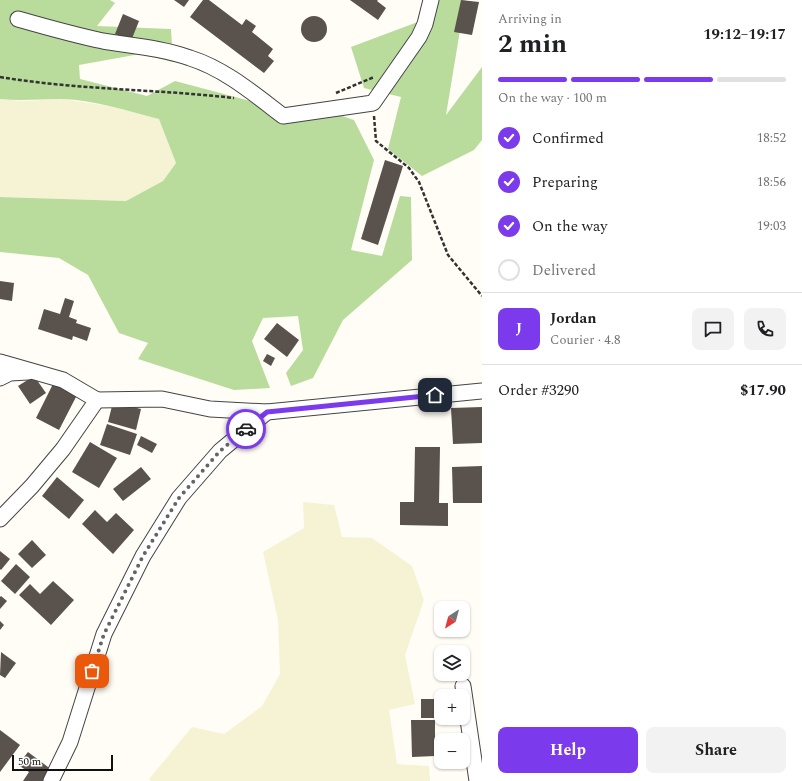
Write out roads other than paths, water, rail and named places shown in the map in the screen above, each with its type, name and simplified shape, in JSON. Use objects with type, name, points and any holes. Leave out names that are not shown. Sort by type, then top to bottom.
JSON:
[{"type":"street","points":[[18,19],[63,32],[105,41],[156,48],[191,58],[220,71],[283,116],[373,103],[419,37],[425,24],[431,0]]},
{"type":"street","points":[[0,362],[63,380],[96,400],[162,399],[210,409],[267,412],[482,391]]},
{"type":"street","points":[[0,378],[10,373],[35,371]]},
{"type":"street","points":[[0,519],[32,486],[63,449],[96,400]]},
{"type":"street","points":[[51,781],[70,742],[104,634],[143,556],[184,492],[220,451],[267,412]]},
{"type":"street","points":[[463,686],[477,781]]}]
